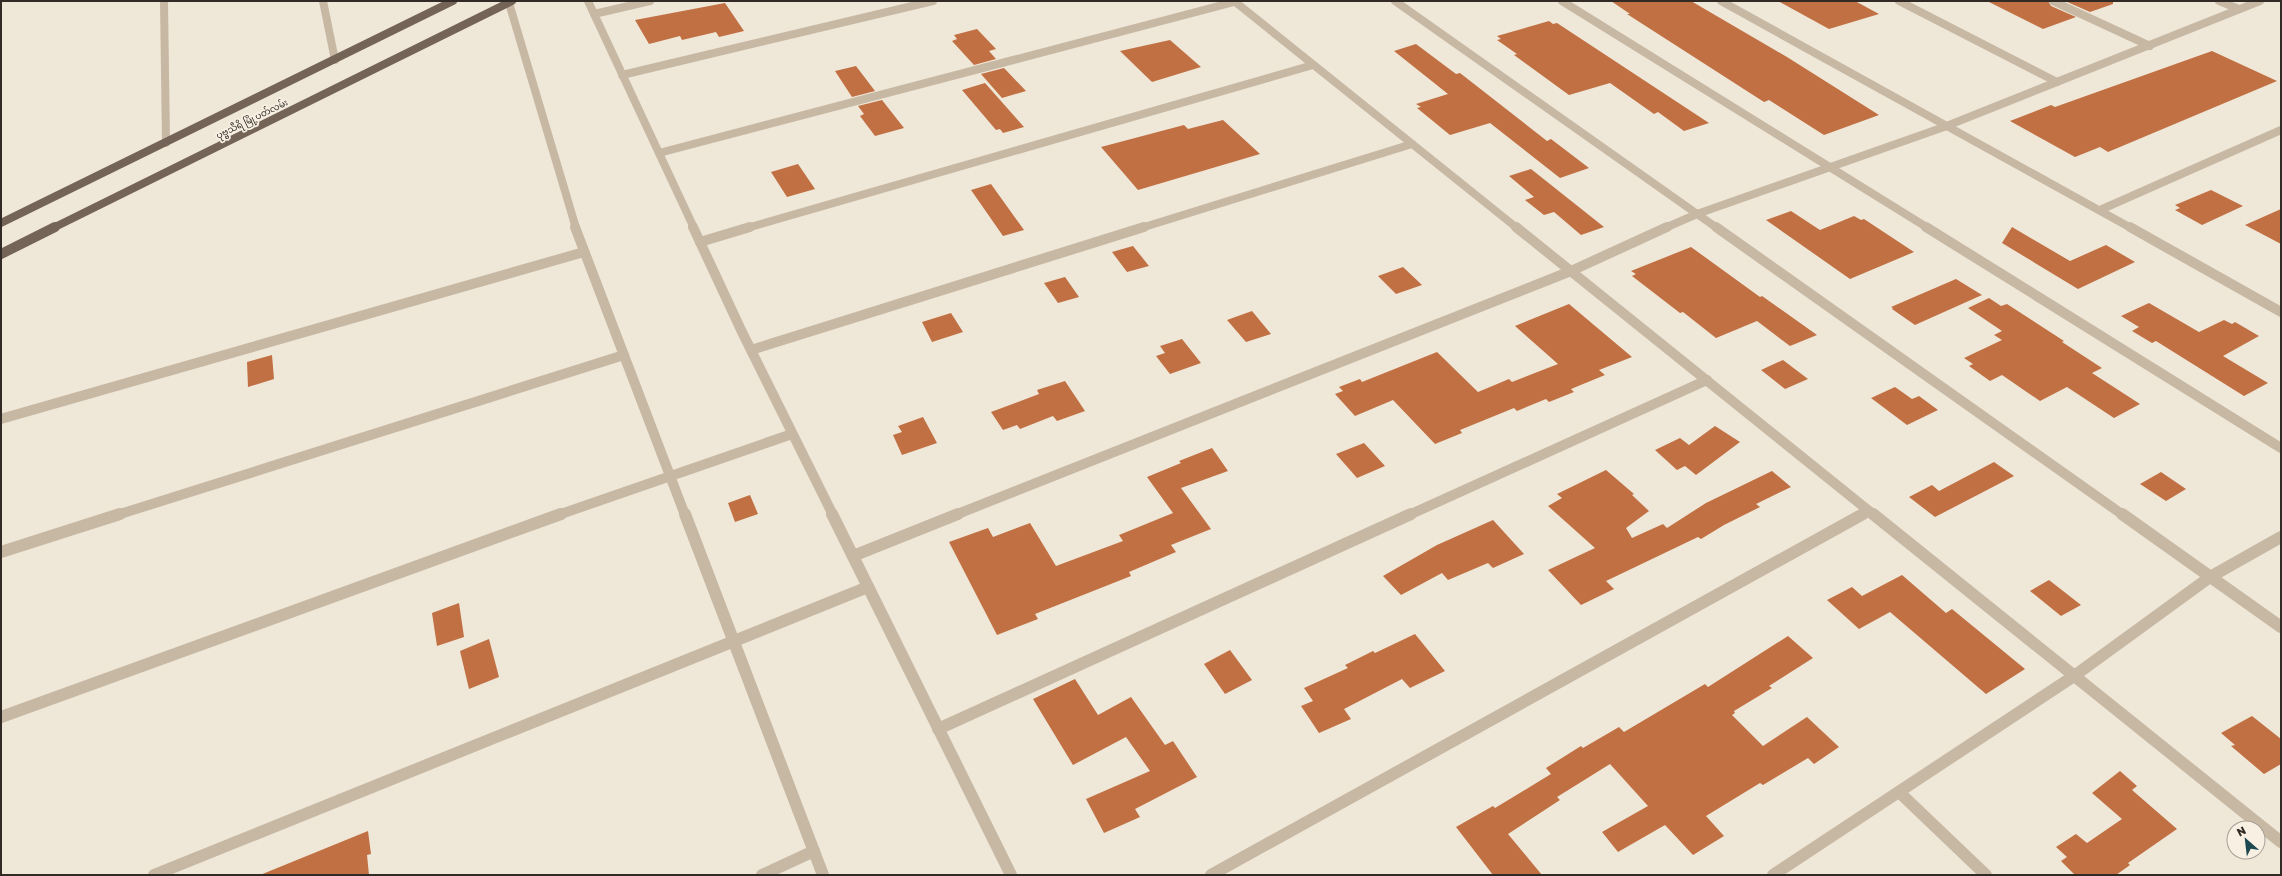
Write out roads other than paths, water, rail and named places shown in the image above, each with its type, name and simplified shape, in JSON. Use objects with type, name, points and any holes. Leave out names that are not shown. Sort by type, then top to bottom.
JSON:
[{"type":"main road","name":"ပုဗ္ဗသီရိ မြို့ပတ်လမ်း","points":[[1,223],[453,1]]},
{"type":"main road","name":"ပုဗ္ဗသီရိ မြို့ပတ်လမ်း","points":[[1,254],[511,2]]},
{"type":"street","points":[[164,1],[166,143]]},
{"type":"street","points":[[323,1],[335,60]]},
{"type":"street","points":[[588,1],[751,350],[1011,875]]},
{"type":"street","points":[[594,14],[650,1]]},
{"type":"street","points":[[622,75],[932,1]]},
{"type":"street","points":[[659,153],[1236,1],[1313,65],[2281,842]]},
{"type":"street","points":[[1395,1],[2281,627]]},
{"type":"street","points":[[1562,1],[2281,448]]},
{"type":"street","points":[[1721,1],[1944,127],[2100,210],[2281,312]]},
{"type":"street","points":[[1899,1],[2057,82]]},
{"type":"street","points":[[2053,1],[2150,46]]},
{"type":"street","points":[[2219,1],[2239,9]]},
{"type":"street","points":[[853,556],[1571,271],[1697,214],[1830,169],[1944,127],[2260,1]]},
{"type":"street","points":[[511,2],[574,223],[584,252],[823,875]]},
{"type":"street","points":[[700,242],[1313,65]]},
{"type":"street","points":[[2100,210],[2281,130]]},
{"type":"street","points":[[751,350],[1412,144]]},
{"type":"street","points":[[1,419],[584,252]]},
{"type":"street","points":[[1,552],[624,355]]},
{"type":"street","points":[[938,729],[1707,380]]},
{"type":"street","points":[[1,717],[670,475],[792,434]]},
{"type":"street","points":[[1211,875],[1869,511]]},
{"type":"street","points":[[1773,875],[2074,676],[2210,577],[2281,538]]},
{"type":"street","points":[[154,875],[733,640],[868,587]]},
{"type":"street","points":[[1899,792],[1986,875]]},
{"type":"street","points":[[762,875],[814,851]]}]
